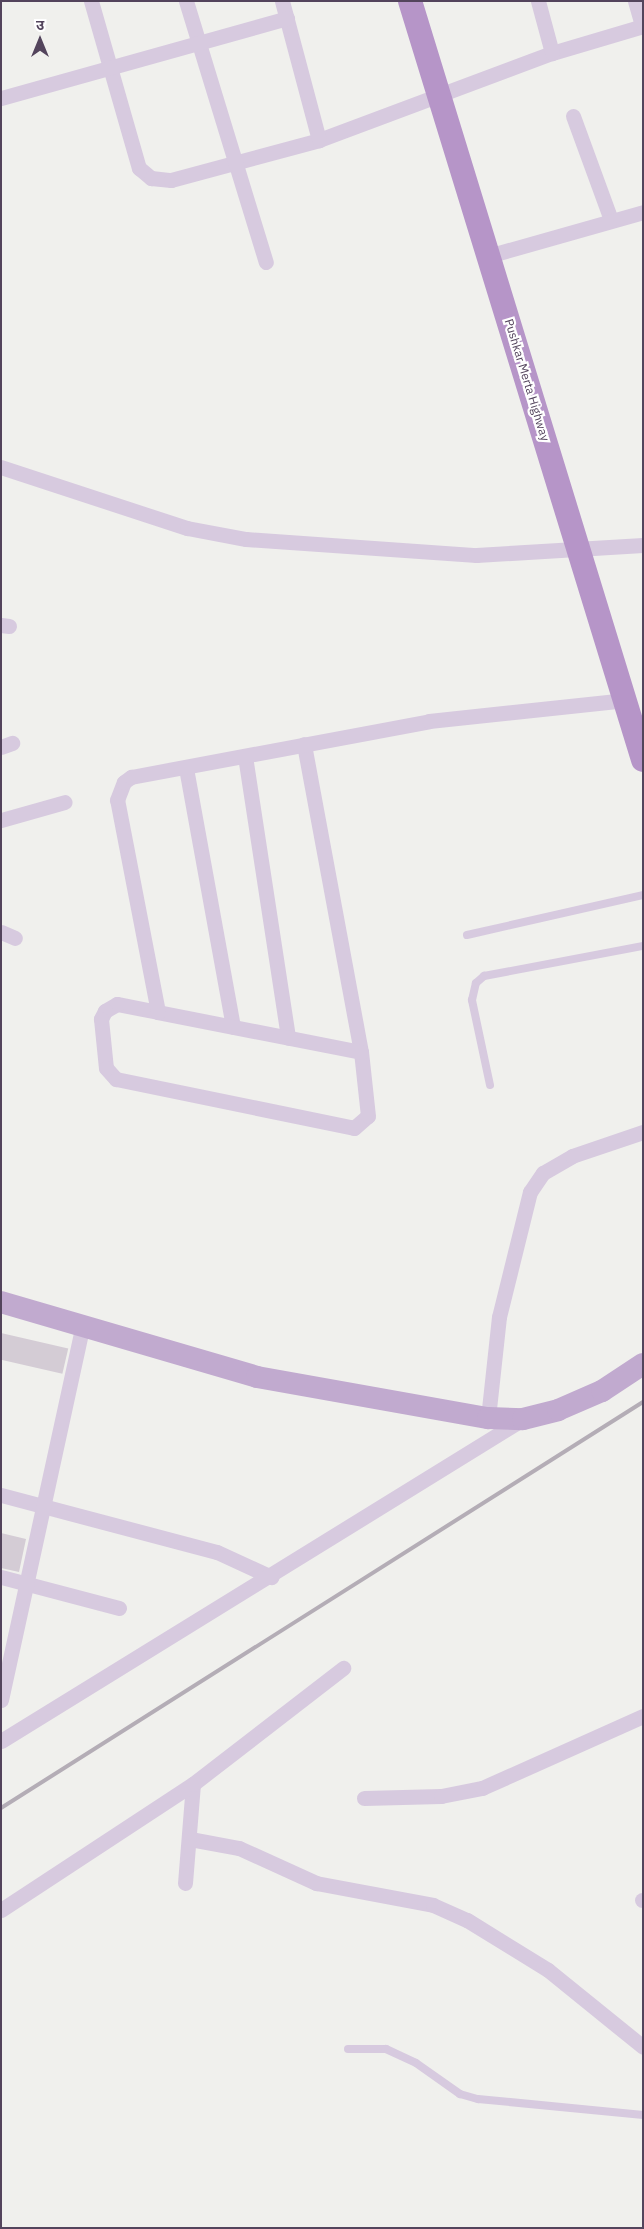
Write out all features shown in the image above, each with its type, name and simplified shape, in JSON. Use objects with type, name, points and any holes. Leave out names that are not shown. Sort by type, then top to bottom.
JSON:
[{"type":"highway","name":"Pushkar Merta Highway","points":[[410,1],[580,548],[643,760]]},
{"type":"main road","points":[[1,1302],[257,1377],[488,1418],[523,1419],[602,1391],[643,1364]]},
{"type":"street","points":[[91,1],[107,67],[139,168],[151,178],[170,180],[319,140],[439,98],[552,53],[642,26],[635,1]]},
{"type":"street","points":[[186,1],[196,44],[266,262]]},
{"type":"street","points":[[282,1],[319,140]]},
{"type":"street","points":[[538,1],[552,53]]},
{"type":"street","points":[[1,98],[287,18]]},
{"type":"street","points":[[573,116],[611,220]]},
{"type":"street","points":[[488,256],[643,212]]},
{"type":"street","points":[[1,468],[187,528],[246,539],[476,555],[643,545]]},
{"type":"street","points":[[158,1012],[117,800],[119,789],[131,777],[429,721],[624,700]]},
{"type":"street","points":[[304,744],[361,1052],[370,1106],[363,1124],[354,1128],[116,1079],[106,1068],[101,1020],[105,1011],[117,1004],[361,1052]]},
{"type":"street","points":[[245,756],[288,1038]]},
{"type":"street","points":[[186,768],[234,1027]]},
{"type":"street","points":[[1,820],[65,802]]},
{"type":"street","points":[[1,932],[15,938]]},
{"type":"street","points":[[488,1418],[499,1317],[530,1192],[543,1173],[572,1156],[643,1132]]},
{"type":"street","points":[[1,1700],[82,1327]]},
{"type":"street","points":[[1,1740],[272,1577],[523,1419]]},
{"type":"street","points":[[1,1495],[44,1504],[217,1552],[272,1577]]},
{"type":"street","points":[[1,1577],[118,1608]]},
{"type":"street","points":[[1,1910],[193,1784],[343,1668]]},
{"type":"street","points":[[364,1798],[441,1796],[482,1788],[643,1716]]},
{"type":"street","points":[[185,1883],[193,1784]]},
{"type":"street","points":[[190,1839],[239,1848],[316,1883],[432,1905],[468,1920],[548,1970],[643,2047]]},
{"type":"lane","points":[[467,935],[643,895]]},
{"type":"lane","points":[[490,1085],[472,1000],[476,983],[484,976],[643,946]]},
{"type":"lane","points":[[348,2049],[386,2050],[416,2064],[460,2094],[478,2099],[643,2115]]},
{"type":"building","points":[[1,1333],[68,1349],[62,1374],[1,1360]]},
{"type":"building","points":[[1,1533],[26,1539],[19,1572],[1,1568]]},
{"type":"railway","points":[[1,1808],[643,1402]]}]
